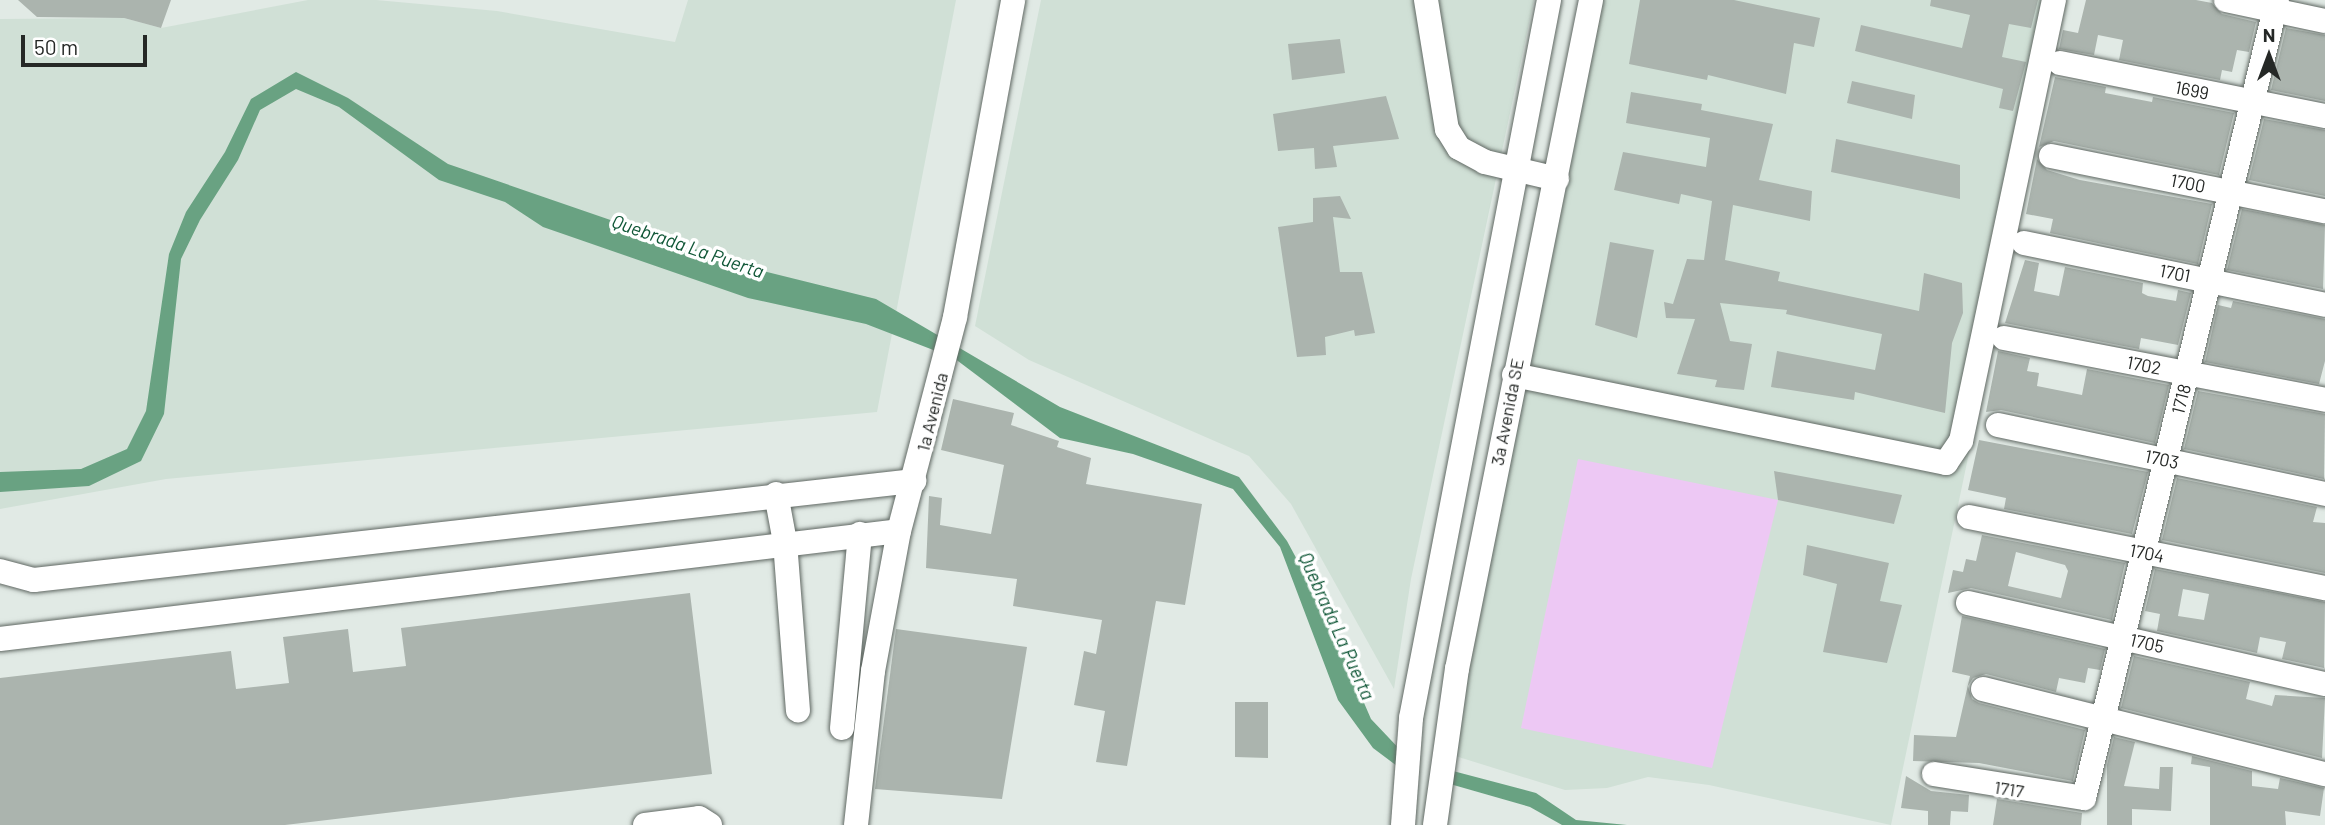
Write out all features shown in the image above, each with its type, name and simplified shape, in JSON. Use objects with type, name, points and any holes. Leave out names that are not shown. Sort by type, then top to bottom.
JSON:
[{"type":"street","name":"1a Avenida","points":[[856,825],[873,671],[899,531],[943,369],[1013,0]]},
{"type":"street","points":[[1426,0],[1447,130],[1459,148],[1485,162],[1557,178]]},
{"type":"street","points":[[1403,825],[1413,705],[1514,169],[1549,0]]},
{"type":"street","name":"3a Avenida SE","points":[[1435,825],[1457,669],[1591,0]]},
{"type":"street","points":[[1514,375],[1946,463],[1961,441],[2054,0]]},
{"type":"street","points":[[2226,0],[2276,5],[2325,21]]},
{"type":"street","name":"1718","points":[[2084,798],[2276,5]]},
{"type":"street","name":"1699","points":[[2060,63],[2325,116]]},
{"type":"street","name":"1700","points":[[2051,156],[2325,211]]},
{"type":"street","name":"1701","points":[[2024,243],[2325,305]]},
{"type":"street","name":"1702","points":[[2004,338],[2325,400]]},
{"type":"street","name":"1703","points":[[1998,425],[2325,494]]},
{"type":"street","points":[[0,571],[34,580],[776,494],[914,481]]},
{"type":"street","points":[[776,494],[785,542],[798,711]]},
{"type":"street","name":"1704","points":[[1969,517],[2325,588]]},
{"type":"street","points":[[0,639],[785,542],[899,531]]},
{"type":"street","points":[[842,727],[860,534]]},
{"type":"street","name":"1705","points":[[1968,603],[2325,684]]},
{"type":"street","points":[[1983,689],[2325,774]]},
{"type":"street","name":"1717","points":[[1934,774],[2084,798]]},
{"type":"street","points":[[645,825],[699,818],[710,825]]},
{"type":"shaded area","points":[[308,0],[376,0],[497,11],[675,42],[688,0],[956,0],[877,412],[166,479],[0,509],[0,19],[124,18],[161,28]]},
{"type":"shaded area","points":[[1041,0],[1534,0],[1411,579],[1394,689],[1291,504],[1249,456],[1029,360],[975,326]]},
{"type":"shaded area","points":[[1603,0],[2064,0],[1891,825],[1709,785],[1648,777],[1607,788],[1565,790],[1452,755]]},
{"type":"shaded area","points":[[296,72],[348,98],[448,164],[747,267],[876,299],[1060,407],[1239,477],[1287,541],[1322,606],[1371,719],[1407,757],[1397,766],[1373,748],[1338,700],[1280,547],[1233,489],[1133,454],[1060,438],[954,358],[866,324],[748,298],[543,227],[505,202],[439,180],[339,107],[296,89],[260,110],[238,160],[200,220],[181,259],[164,414],[141,461],[89,486],[0,492],[0,472],[81,469],[127,449],[146,411],[169,254],[186,212],[225,152],[251,99]]},
{"type":"shaded area","points":[[1578,459],[1778,500],[1712,768],[1521,728]]},
{"type":"shaded area","points":[[1453,771],[1536,793],[1576,820],[1627,825],[1562,825],[1530,807],[1450,784]]},
{"type":"building","points":[[18,0],[171,0],[161,28],[124,18],[37,17]]},
{"type":"building","points":[[1640,0],[1734,0],[1820,18],[1814,47],[1794,43],[1786,94],[1708,75],[1707,80],[1629,64]]},
{"type":"building","points":[[1931,0],[2038,0],[2031,28],[2009,24],[2002,57],[2026,62],[2013,111],[1999,108],[2003,89],[1855,51],[1861,25],[1962,48],[1970,15],[1930,6]]},
{"type":"building","points":[[2086,0],[2196,0],[2212,3],[2222,14],[2256,22],[2249,52],[2237,50],[2232,72],[2222,70],[2220,80],[2119,60],[2123,40],[2098,35],[2094,55],[2059,49],[2063,30],[2078,33]]},
{"type":"building","points":[[2286,28],[2325,35],[2325,101],[2271,90]]},
{"type":"building","points":[[1340,39],[1345,73],[1292,80],[1288,44]]},
{"type":"building","points":[[2055,77],[2106,87],[2105,93],[2152,102],[2153,97],[2234,113],[2219,175],[2054,141],[2039,147]]},
{"type":"building","points":[[1852,81],[1915,95],[1912,119],[1847,103]]},
{"type":"building","points":[[1631,92],[1702,104],[1701,110],[1773,124],[1759,180],[1812,191],[1810,221],[1733,205],[1725,260],[1780,272],[1778,281],[1919,311],[1924,273],[1962,283],[1963,313],[1952,343],[1945,413],[1855,392],[1854,400],[1771,387],[1777,351],[1875,370],[1882,334],[1786,314],[1787,310],[1720,303],[1730,341],[1752,344],[1744,390],[1715,387],[1717,380],[1677,374],[1695,319],[1666,318],[1664,302],[1673,304],[1687,259],[1704,260],[1712,201],[1681,194],[1679,204],[1614,190],[1623,152],[1706,167],[1710,138],[1626,123]]},
{"type":"building","points":[[1386,96],[1399,139],[1333,146],[1337,167],[1315,169],[1314,148],[1278,151],[1273,114]]},
{"type":"building","points":[[2264,119],[2325,130],[2325,196],[2249,180]]},
{"type":"building","points":[[1836,139],[1960,165],[1960,199],[1831,172]]},
{"type":"building","points":[[2037,159],[2047,170],[2080,180],[2212,204],[2198,264],[2050,233],[2053,219],[2026,214]]},
{"type":"building","points":[[1340,196],[1351,219],[1333,217],[1340,272],[1362,272],[1375,333],[1355,336],[1354,330],[1325,337],[1326,355],[1297,357],[1278,227],[1313,222],[1313,198]]},
{"type":"building","points":[[2242,209],[2325,225],[2323,289],[2227,270]]},
{"type":"building","points":[[1610,242],[1654,250],[1637,338],[1595,325]]},
{"type":"building","points":[[2025,260],[2039,263],[2034,291],[2059,296],[2065,267],[2143,283],[2142,293],[2148,296],[2176,301],[2178,290],[2191,293],[2178,345],[2141,338],[2139,349],[2005,323]]},
{"type":"building","points":[[2233,301],[2325,319],[2325,361],[2319,384],[2205,362],[2218,305],[2231,308]]},
{"type":"building","points":[[1998,351],[2030,358],[2027,371],[2039,373],[2037,386],[2082,395],[2087,369],[2169,385],[2155,443],[2001,410],[1986,412]]},
{"type":"building","points":[[2198,391],[2325,414],[2324,479],[2184,449]]},
{"type":"building","points":[[953,399],[1014,413],[1011,425],[1059,441],[1057,447],[1091,458],[1086,484],[1202,504],[1185,605],[1156,601],[1127,766],[1096,762],[1105,711],[1074,705],[1084,651],[1096,654],[1102,620],[1013,606],[1017,579],[926,568],[929,496],[942,498],[940,525],[991,534],[1004,465],[941,450]]},
{"type":"building","points":[[1979,440],[2148,472],[2132,534],[2004,509],[2006,498],[1968,490]]},
{"type":"building","points":[[1774,471],[1902,495],[1894,524],[1778,500]]},
{"type":"building","points":[[2177,478],[2317,507],[2313,522],[2325,523],[2325,573],[2162,540]]},
{"type":"building","points":[[1982,535],[2125,563],[2112,620],[1971,588],[1948,593],[1953,570],[1963,572],[1966,559],[1976,561]],"holes":[[[2016,552],[2065,565],[2068,571],[2061,598],[2008,586]]]},
{"type":"building","points":[[1807,545],[1889,563],[1880,601],[1902,605],[1887,663],[1823,652],[1837,584],[1803,575]]},
{"type":"building","points":[[2155,569],[2325,602],[2324,668],[2282,659],[2286,642],[2260,637],[2257,653],[2157,631],[2160,614],[2145,611]],"holes":[[[2183,589],[2209,594],[2204,620],[2178,616]]]},
{"type":"building","points":[[690,593],[712,774],[285,825],[0,825],[0,678],[231,651],[236,689],[289,683],[283,637],[348,629],[353,672],[406,666],[401,628]]},
{"type":"building","points":[[1962,616],[2105,649],[2100,670],[2088,668],[2085,683],[2059,678],[2056,692],[1986,674],[1973,678],[1968,686],[1972,699],[1979,703],[2085,730],[2073,781],[1979,763],[1913,761],[1914,735],[1956,737],[1970,676],[1952,672]]},
{"type":"building","points":[[896,629],[1027,647],[1002,799],[875,789]]},
{"type":"building","points":[[2134,656],[2250,682],[2246,699],[2272,706],[2275,695],[2325,698],[2322,758],[2121,708]]},
{"type":"building","points":[[1235,702],[1268,702],[1268,758],[1235,757]]},
{"type":"building","points":[[2114,737],[2135,742],[2124,786],[2159,789],[2160,767],[2173,767],[2171,811],[2132,809],[2132,825],[2107,825],[2107,765]]},
{"type":"building","points":[[2192,756],[2252,771],[2252,786],[2278,789],[2280,778],[2324,788],[2320,816],[2285,811],[2286,825],[2210,825],[2210,767],[2191,764]]},
{"type":"building","points":[[1906,776],[1931,791],[1969,795],[1968,812],[1951,811],[1950,825],[1928,825],[1928,811],[1901,808]]},
{"type":"building","points":[[1997,799],[2082,813],[2081,825],[1993,825]]},
{"type":"water label","name":"Quebrada La Puerta","points":[[688,246]]},
{"type":"water label","name":"Quebrada La Puerta","points":[[1337,626]]}]
